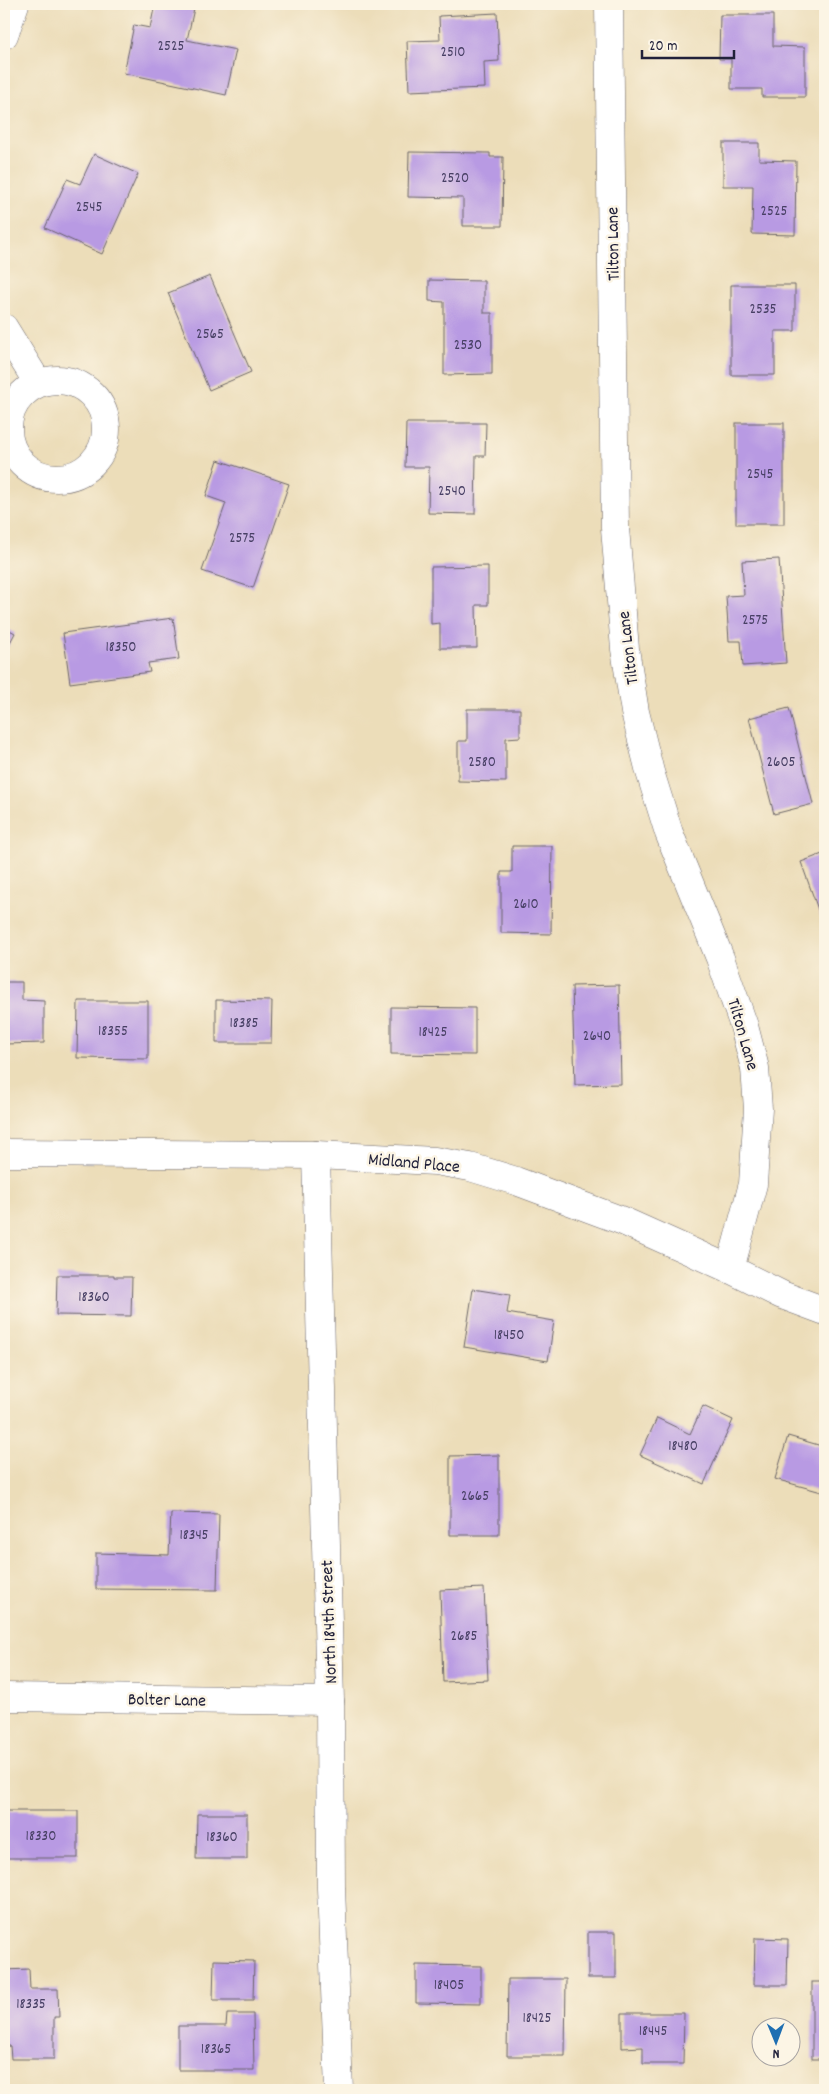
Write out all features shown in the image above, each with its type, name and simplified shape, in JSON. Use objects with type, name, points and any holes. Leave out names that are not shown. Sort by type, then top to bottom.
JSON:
[{"type":"street","points":[[4,35],[15,4]]},
{"type":"street","name":"Tilton Lane","points":[[609,4],[615,528],[625,649],[635,712],[650,772],[669,833],[720,958],[744,1026],[755,1068],[758,1109],[753,1184],[730,1269]]},
{"type":"street","points":[[4,328],[38,383]]},
{"type":"street","name":"Midland Place","points":[[4,1153],[316,1155],[435,1161],[470,1167],[516,1181],[623,1221],[730,1269],[782,1295],[825,1311]]},
{"type":"street","name":"North 184th Street","points":[[316,1155],[330,1701],[331,1888],[338,2090]]},
{"type":"street","name":"Bolter Lane","points":[[4,1697],[330,1701]]},
{"type":"building","points":[[155,4],[195,4],[187,40],[236,50],[226,95],[124,73],[134,25],[150,28]]},
{"type":"building","points":[[497,13],[499,61],[484,62],[485,88],[409,91],[407,41],[440,40],[439,16]]},
{"type":"building","points":[[720,15],[773,15],[773,46],[805,47],[805,97],[762,97],[762,89],[731,89],[731,59],[719,59]]},
{"type":"building","points":[[723,143],[759,143],[759,160],[796,161],[795,235],[752,234],[753,186],[723,186]]},
{"type":"building","points":[[409,152],[490,153],[490,157],[503,157],[502,226],[463,226],[463,198],[408,197]]},
{"type":"building","points":[[94,154],[138,174],[102,254],[45,228],[67,179],[80,184]]},
{"type":"building","points":[[210,276],[251,372],[209,390],[168,293]]},
{"type":"building","points":[[429,280],[484,281],[484,313],[492,313],[492,374],[444,375],[444,302],[429,301]]},
{"type":"building","points":[[731,285],[795,285],[795,331],[775,331],[775,375],[731,375]]},
{"type":"building","points":[[406,423],[486,423],[485,456],[476,456],[475,514],[428,513],[429,467],[405,467]]},
{"type":"building","points":[[736,423],[784,423],[784,524],[736,524]]},
{"type":"building","points":[[218,460],[289,484],[253,588],[202,571],[226,503],[206,496]]},
{"type":"building","points":[[779,559],[786,663],[743,666],[741,641],[729,641],[726,596],[744,595],[742,561]]},
{"type":"building","points":[[488,566],[488,605],[476,605],[477,648],[440,648],[440,623],[431,624],[431,567]]},
{"type":"building","points":[[173,618],[179,659],[148,663],[150,672],[70,683],[63,633]]},
{"type":"building","points":[[4,627],[15,633],[4,654]]},
{"type":"building","points":[[789,708],[813,804],[774,814],[749,718]]},
{"type":"building","points":[[467,709],[520,709],[520,737],[506,738],[506,782],[458,781],[458,741],[467,741]]},
{"type":"building","points":[[512,846],[552,846],[551,934],[501,933],[501,872],[512,872]]},
{"type":"building","points":[[825,853],[825,929],[801,862]]},
{"type":"building","points":[[4,982],[22,982],[22,1000],[44,1001],[44,1043],[4,1044]]},
{"type":"building","points":[[619,985],[621,1084],[575,1085],[572,986]]},
{"type":"building","points":[[216,1000],[272,1001],[271,1043],[216,1043]]},
{"type":"building","points":[[78,1001],[148,1001],[148,1059],[77,1058]]},
{"type":"building","points":[[391,1007],[475,1008],[475,1055],[391,1054]]},
{"type":"building","points":[[57,1275],[114,1275],[114,1277],[132,1277],[131,1316],[56,1315]]},
{"type":"building","points":[[473,1289],[510,1295],[507,1313],[554,1321],[548,1361],[464,1347]]},
{"type":"building","points":[[703,1406],[733,1420],[704,1484],[640,1455],[657,1418],[690,1434]]},
{"type":"building","points":[[788,1436],[825,1447],[825,1493],[775,1479]]},
{"type":"building","points":[[499,1455],[499,1535],[450,1535],[450,1456]]},
{"type":"building","points":[[171,1513],[219,1514],[217,1590],[96,1589],[96,1553],[169,1555]]},
{"type":"building","points":[[484,1588],[488,1680],[443,1682],[440,1590]]},
{"type":"building","points":[[4,1811],[78,1811],[78,1858],[4,1858]]},
{"type":"building","points":[[197,1814],[247,1814],[247,1859],[196,1859]]},
{"type":"building","points":[[588,1932],[616,1932],[616,1978],[588,1978]]},
{"type":"building","points":[[755,1938],[788,1939],[787,1985],[754,1985]]},
{"type":"building","points":[[214,1960],[254,1961],[253,2000],[213,2000]]},
{"type":"building","points":[[416,1965],[481,1966],[481,2004],[416,2003]]},
{"type":"building","points":[[29,1969],[30,1989],[58,1989],[59,2017],[54,2017],[54,2059],[11,2059],[10,2046],[4,2046],[4,1970]]},
{"type":"building","points":[[508,1979],[566,1979],[565,2056],[507,2056]]},
{"type":"building","points":[[812,1982],[825,1982],[825,2059],[812,2059]]},
{"type":"building","points":[[622,2013],[684,2013],[683,2064],[643,2064],[643,2047],[622,2048]]},
{"type":"building","points":[[227,2014],[253,2014],[254,2070],[178,2070],[178,2026],[226,2026]]}]
